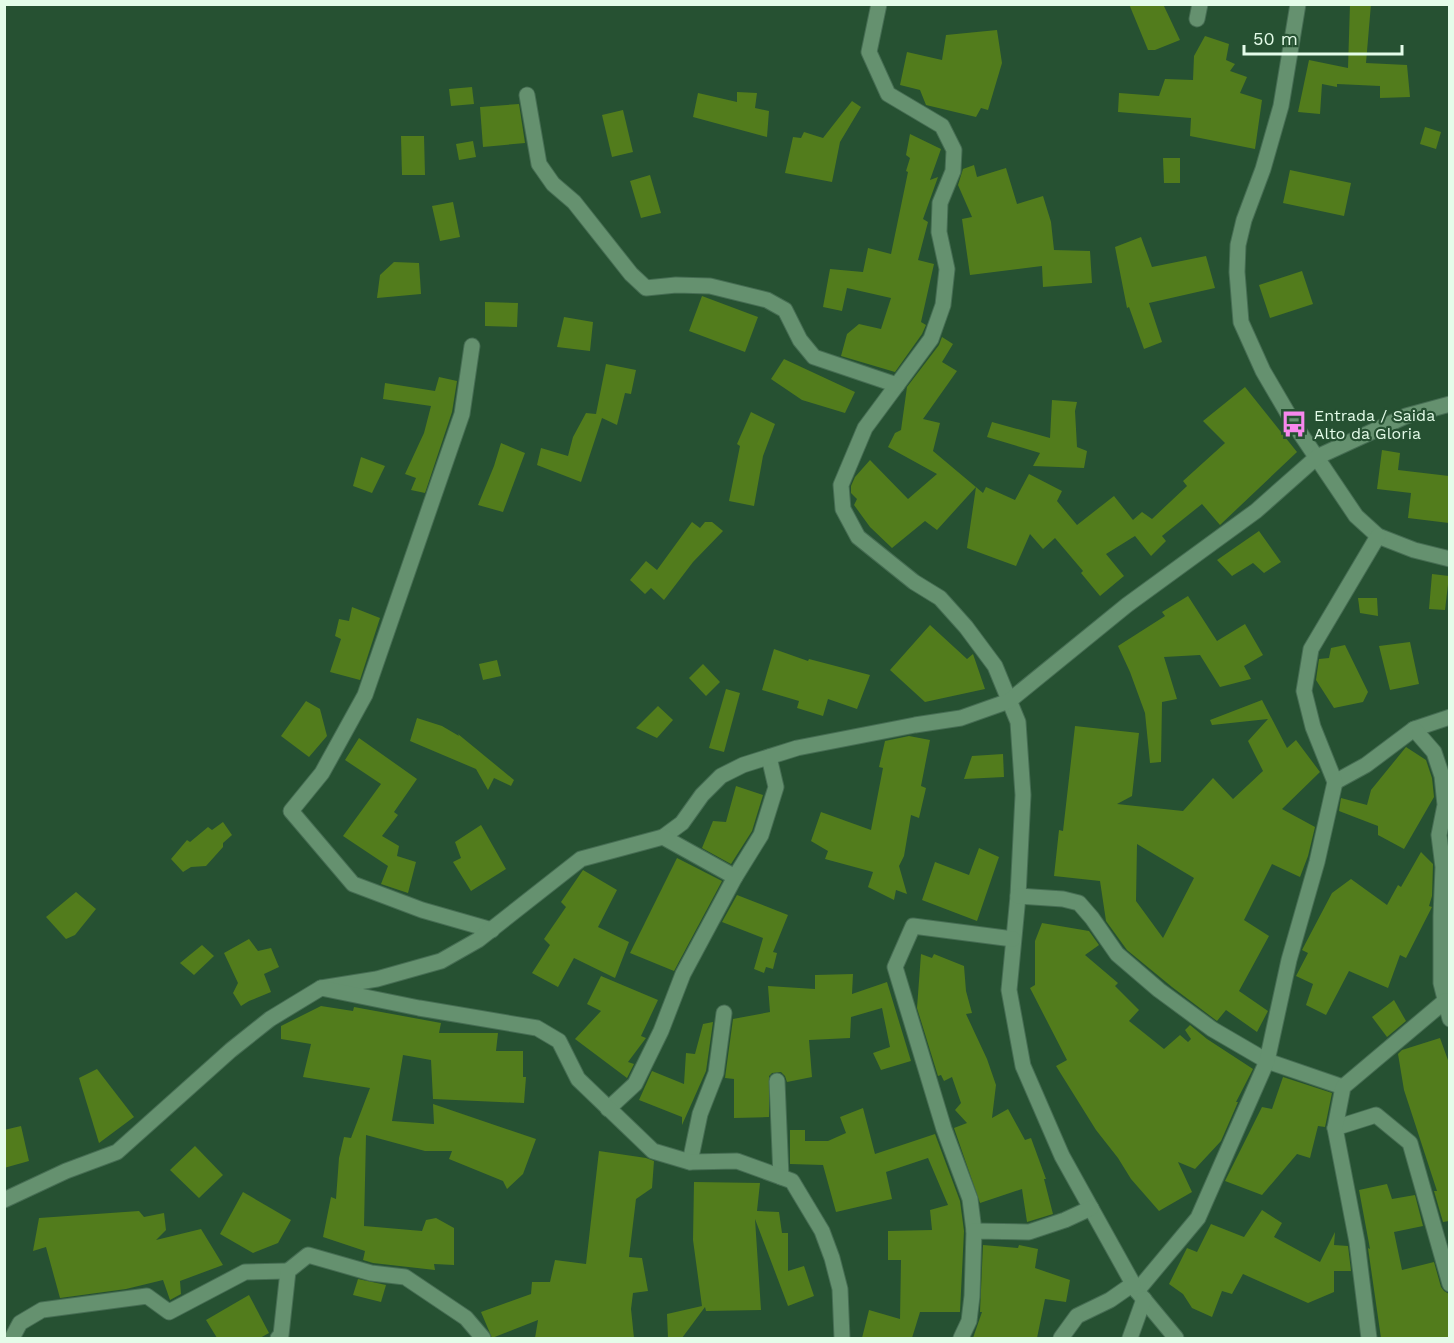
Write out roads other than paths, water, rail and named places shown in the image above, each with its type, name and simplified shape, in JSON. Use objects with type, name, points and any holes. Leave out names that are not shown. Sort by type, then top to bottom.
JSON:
[{"type":"street","points":[[879,4],[869,52],[888,94],[942,126],[954,150],[952,171],[940,203],[939,232],[946,269],[943,306],[931,339],[865,428],[841,485],[843,509],[858,537],[915,582],[940,598],[966,627],[994,666],[1018,722],[1023,795],[1010,990],[1023,1066],[1062,1156],[1091,1208],[1138,1291],[1176,1338]]},
{"type":"street","points":[[1298,4],[1281,106],[1238,245],[1237,272],[1241,322],[1263,371],[1356,516],[1378,536],[1414,550],[1449,559]]},
{"type":"street","points":[[527,95],[539,164],[553,184],[574,202],[631,274],[646,288],[676,285],[711,286],[766,300],[785,310],[800,340],[814,357],[897,385]]},
{"type":"street","points":[[472,346],[462,414],[365,695],[322,773],[291,812],[353,884],[422,910],[492,930]]},
{"type":"street","points":[[4,1200],[117,1152],[231,1050],[270,1019],[321,988],[377,979],[441,961],[492,930],[581,860],[663,837],[682,823],[702,795],[721,776],[743,765],[807,746],[961,718],[1009,701],[1127,605],[1256,511],[1317,457],[1406,416],[1449,404]]},
{"type":"street","points":[[1130,1338],[1138,1291],[1198,1218],[1267,1061],[1289,960],[1326,826],[1335,782],[1313,727],[1304,692],[1311,649],[1378,536]]},
{"type":"street","points":[[1335,782],[1366,765],[1414,729],[1449,717]]},
{"type":"street","points":[[1414,729],[1434,752],[1442,776],[1445,805],[1439,836],[1443,867],[1441,983],[1449,1019]]},
{"type":"street","points":[[608,1109],[635,1084],[661,1031],[683,974],[735,877],[761,835],[776,788],[769,757]]},
{"type":"street","points":[[663,837],[735,877]]},
{"type":"street","points":[[1018,896],[1063,899],[1079,903],[1117,954],[1159,990],[1212,1029],[1267,1061],[1343,1087]]},
{"type":"street","points":[[961,1338],[969,1321],[972,1296],[974,1231],[970,1199],[944,1129],[895,967],[913,926],[1013,939]]},
{"type":"street","points":[[321,988],[419,1008],[537,1028],[559,1041],[578,1079],[652,1151],[690,1162],[737,1161],[792,1181],[822,1231],[832,1258],[840,1289],[842,1338]]},
{"type":"street","points":[[1369,1338],[1357,1242],[1335,1128],[1343,1087],[1445,1001]]},
{"type":"street","points":[[690,1162],[700,1114],[716,1073],[724,1013]]},
{"type":"street","points":[[777,1081],[781,1177]]},
{"type":"street","points":[[1335,1128],[1376,1115],[1410,1143],[1449,1284]]},
{"type":"street","points":[[974,1231],[1029,1232],[1065,1220],[1091,1208]]},
{"type":"street","points":[[12,1338],[20,1323],[42,1310],[147,1296],[169,1312],[245,1272],[288,1271],[308,1255],[371,1273],[405,1277],[466,1318],[483,1338]]},
{"type":"street","points":[[278,1338],[281,1335],[288,1271]]},
{"type":"street","points":[[1061,1338],[1077,1316],[1110,1300],[1138,1291]]},
{"type":"place","name":"Entrada / Saida Alto da Gloria","points":[[1294,424]]}]
